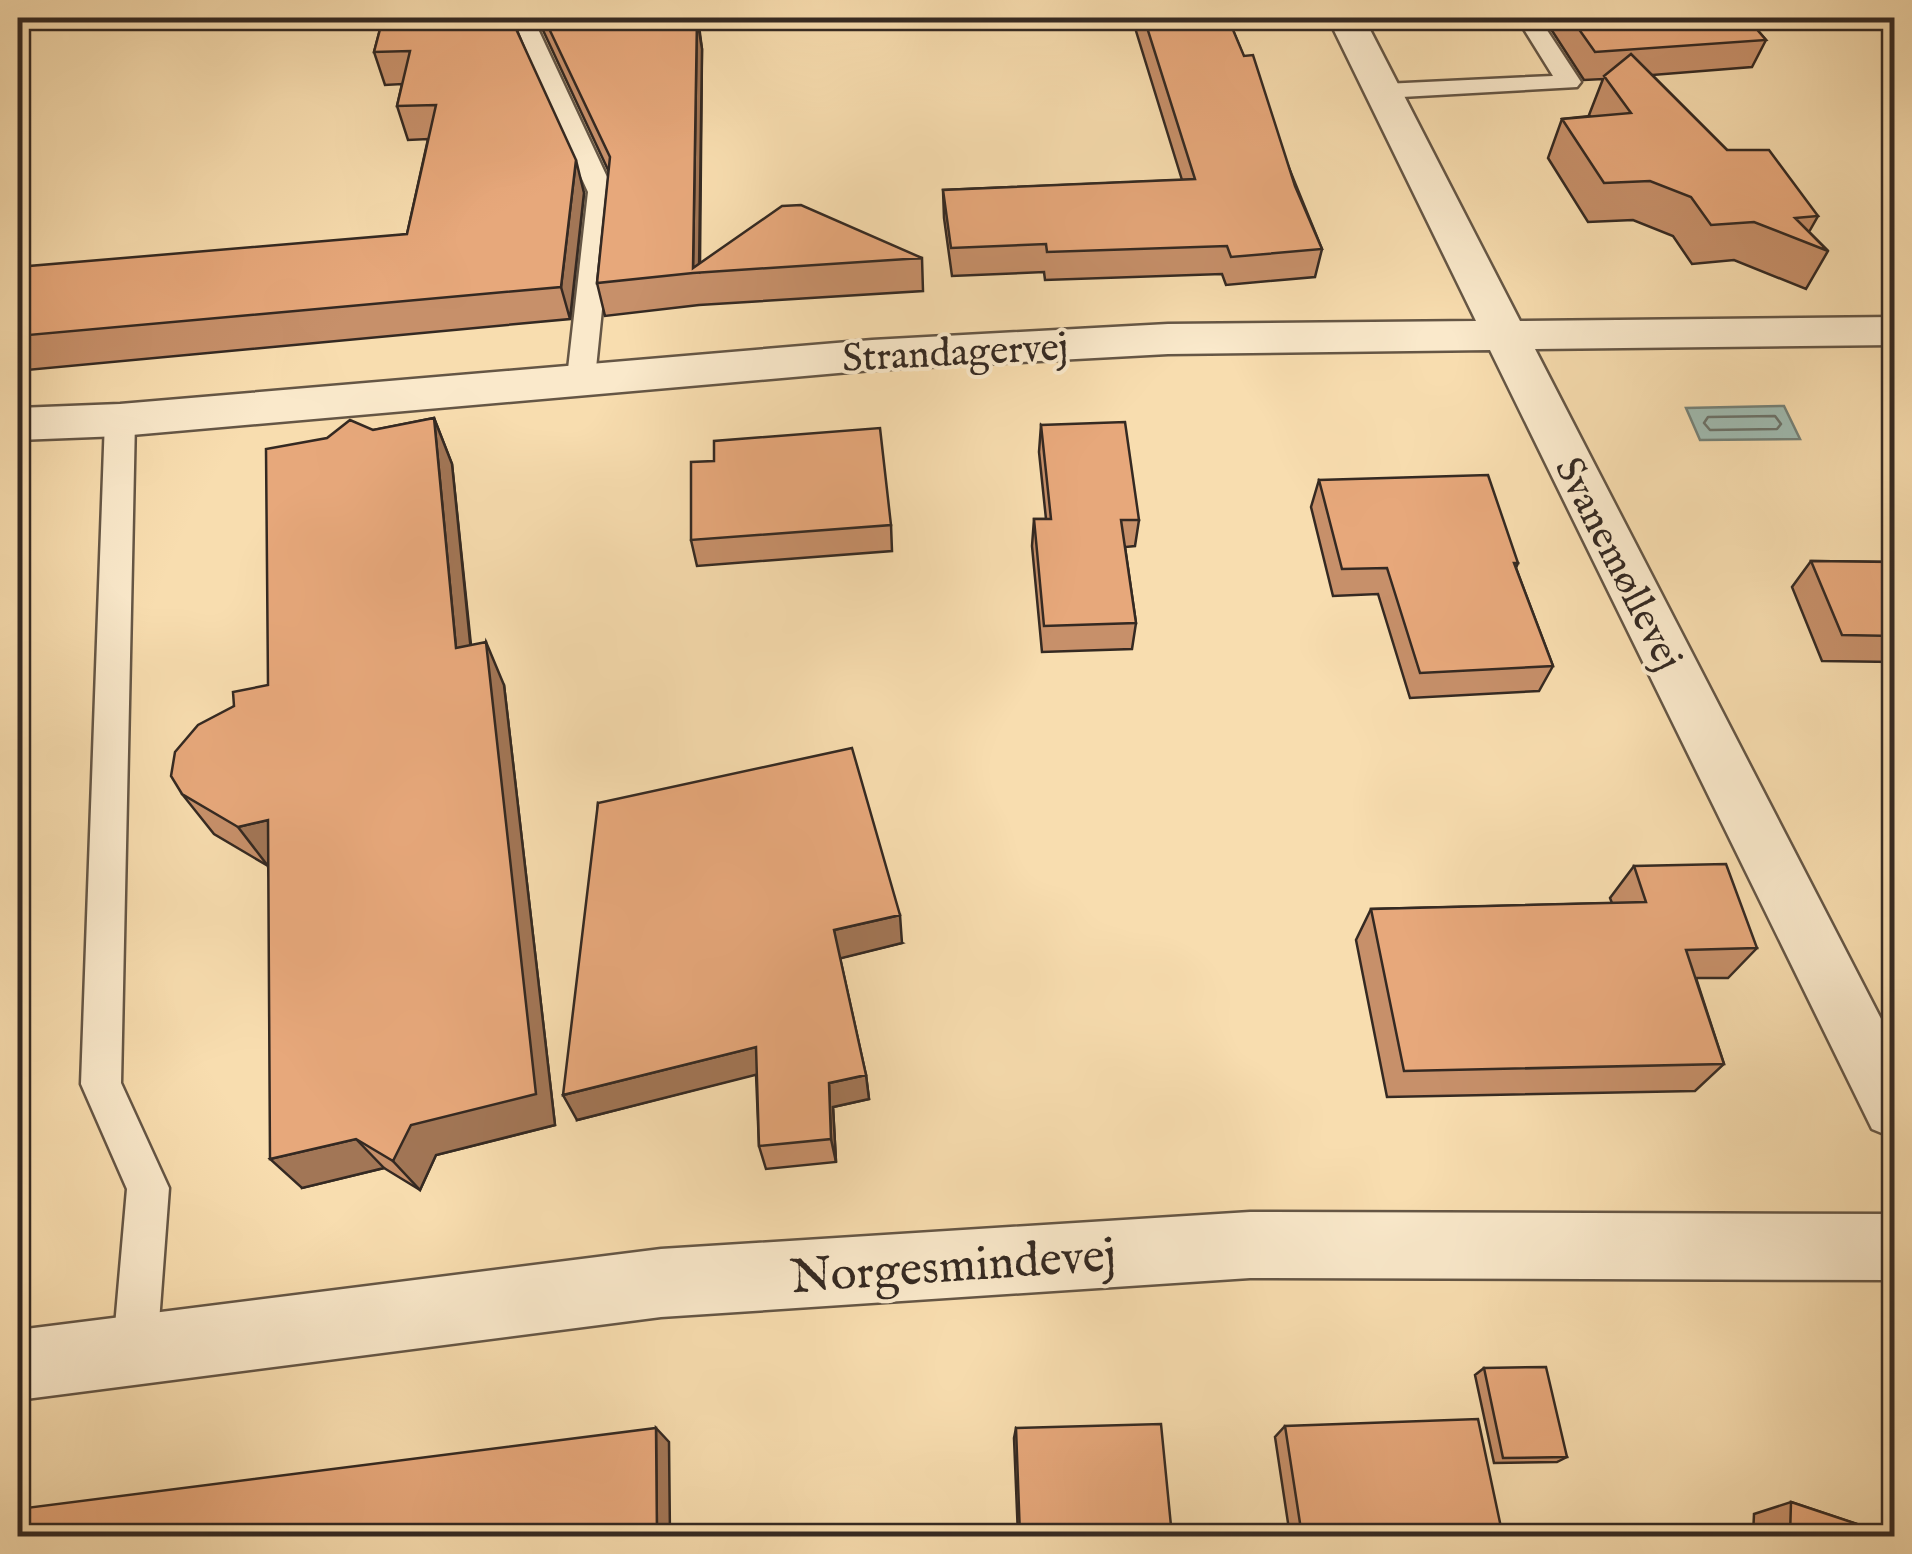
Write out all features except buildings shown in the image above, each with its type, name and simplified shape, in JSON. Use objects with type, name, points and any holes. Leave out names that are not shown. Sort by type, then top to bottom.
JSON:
[{"type":"street","name":"Svanemøllevej","points":[[1346,18],[1894,1108]]},
{"type":"street","name":"Strandagervej","points":[[18,424],[120,420],[872,355],[1168,339],[1894,331]]},
{"type":"street","name":"Norgesmindevej","points":[[18,1365],[661,1283],[1250,1244],[1894,1246]]},
{"type":"lane","points":[[528,18],[526,29],[601,192],[581,378]]},
{"type":"lane","points":[[1384,91],[1569,82],[1528,18]]},
{"type":"lane","points":[[120,420],[101,1084],[148,1188],[136,1348]]},
{"type":"water","points":[[1784,406],[1800,439],[1700,440],[1686,408]]}]
